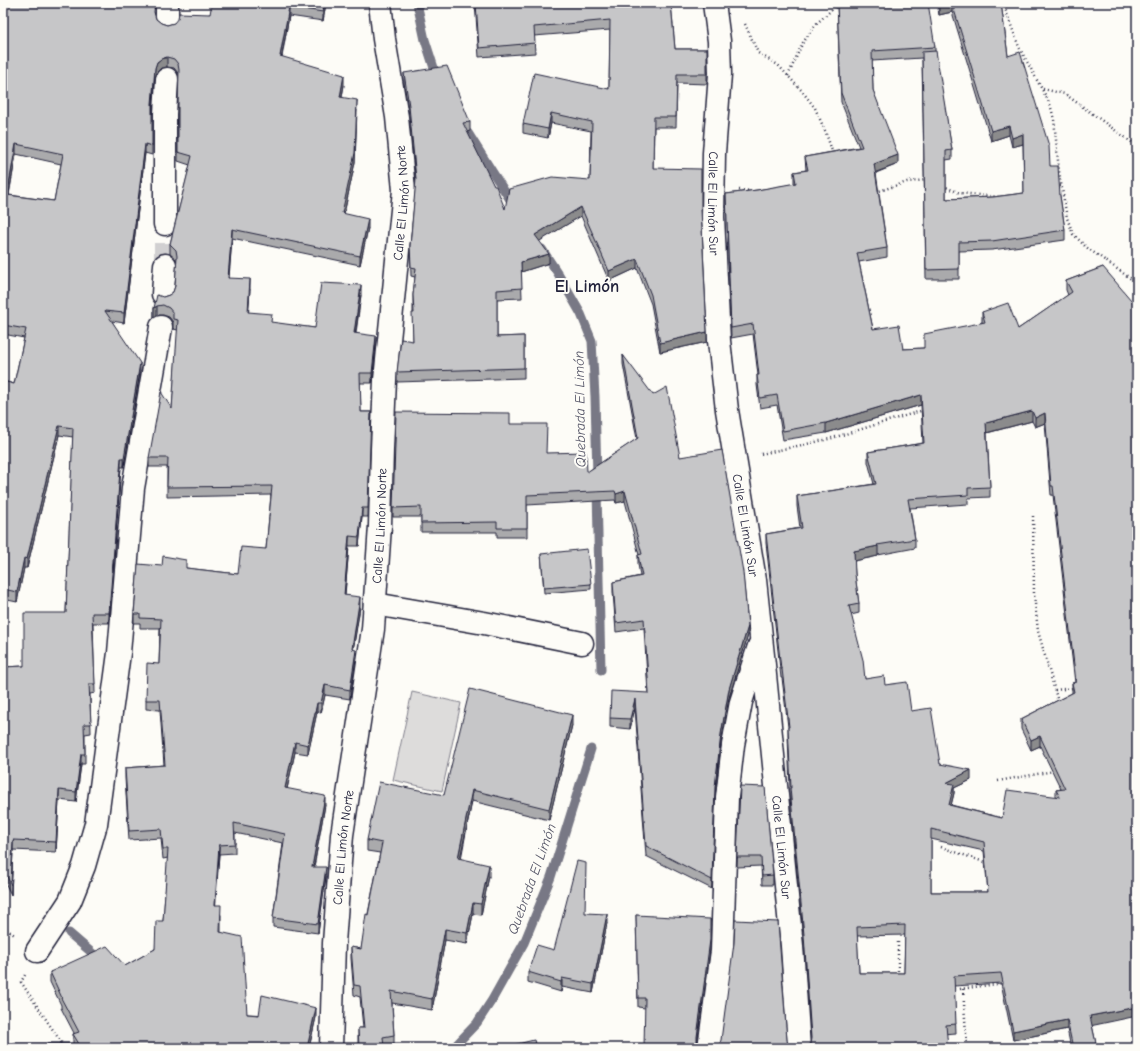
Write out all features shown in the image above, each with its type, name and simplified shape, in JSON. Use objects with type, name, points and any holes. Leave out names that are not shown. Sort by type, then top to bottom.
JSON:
[{"type":"street","name":"Calle El Limón Norte","points":[[331,1048],[334,943],[342,835],[373,629],[380,526],[385,380],[404,190],[397,117],[380,3]]},
{"type":"street","name":"Calle El Limón Sur","points":[[714,3],[720,41],[720,74],[713,187],[713,217],[720,341],[727,410],[754,580],[761,640],[792,946],[799,1048]]},
{"type":"street","points":[[165,224],[164,114],[166,79]]},
{"type":"street","points":[[163,294],[165,265]]},
{"type":"street","points":[[37,951],[70,901],[84,866],[96,824],[119,653],[133,488],[161,327]]},
{"type":"street","points":[[375,604],[484,623],[582,643]]},
{"type":"street","points":[[709,1048],[722,951],[727,797],[732,745],[741,702],[761,640]]},
{"type":"path","points":[[788,76],[802,44],[816,24],[837,5],[846,3]]},
{"type":"path","points":[[1003,3],[1019,47],[1050,104],[1054,119],[1067,218],[1073,234],[1086,247],[1137,283]]},
{"type":"path","points":[[742,18],[758,53],[778,65],[802,91],[815,108],[826,133],[835,161]]},
{"type":"path","points":[[1043,90],[1065,94],[1137,146]]},
{"type":"path","points":[[874,193],[907,182],[926,180],[933,182]]},
{"type":"path","points":[[941,185],[960,193],[1003,197]]},
{"type":"path","points":[[713,187],[753,191]]},
{"type":"path","points":[[1055,192],[1063,191]]},
{"type":"path","points":[[735,460],[829,439],[926,409]]},
{"type":"path","points":[[1033,516],[1034,594],[1038,631],[1059,706]]},
{"type":"path","points":[[1055,690],[1078,687]]},
{"type":"path","points":[[998,781],[1060,769]]},
{"type":"path","points":[[941,847],[991,864]]},
{"type":"path","points":[[898,942],[898,979]]},
{"type":"path","points":[[37,951],[21,982],[65,1048]]},
{"type":"path","points":[[948,990],[1008,982]]},
{"type":"path","points":[[963,989],[967,1048]]},
{"type":"shaded area","points":[[412,692],[461,703],[442,791],[393,780]]},
{"type":"building","points":[[3,3],[155,3],[154,12],[156,19],[167,25],[174,23],[178,18],[179,13],[210,14],[212,3],[324,3],[323,12],[289,7],[280,56],[344,75],[340,97],[357,100],[355,153],[342,213],[368,219],[360,256],[232,229],[228,278],[250,279],[248,312],[272,314],[271,322],[315,328],[321,283],[361,285],[354,333],[376,336],[372,373],[360,373],[361,412],[371,412],[368,508],[362,508],[359,537],[349,536],[344,595],[360,597],[352,649],[356,650],[350,690],[325,685],[321,703],[317,703],[308,745],[295,742],[285,788],[325,796],[312,867],[326,867],[318,924],[273,918],[285,834],[234,823],[235,844],[219,845],[215,905],[221,905],[220,932],[242,937],[247,1014],[259,1015],[262,995],[316,1008],[307,1048],[3,1048],[3,1010],[4,1044],[79,1044],[73,1034],[79,1032],[61,998],[50,972],[107,946],[125,966],[155,949],[156,921],[163,921],[168,849],[163,849],[161,829],[129,831],[125,768],[165,765],[160,700],[146,700],[147,663],[159,664],[161,619],[140,618],[140,614],[134,614],[138,564],[162,566],[163,556],[186,560],[186,568],[238,574],[241,547],[266,549],[272,486],[167,487],[168,458],[149,458],[161,392],[172,409],[178,320],[173,319],[173,313],[169,308],[163,305],[154,308],[157,295],[163,297],[169,295],[173,292],[175,286],[177,256],[176,250],[170,244],[192,156],[178,152],[179,70],[178,64],[174,59],[167,57],[161,59],[157,62],[155,68],[152,104],[152,146],[145,144],[124,313],[105,311],[140,363],[124,458],[121,458],[109,613],[92,613],[95,684],[89,684],[91,724],[84,724],[85,754],[81,754],[76,792],[59,790],[56,842],[13,840],[11,885],[3,868],[3,667],[24,666],[24,613],[66,613],[73,428],[59,426],[27,559],[24,558],[17,592],[3,589],[3,381],[14,384],[26,329],[3,325]],"holes":[[[16,144],[63,154],[54,201],[7,195]]]},
{"type":"building","points":[[476,3],[671,3],[675,49],[707,49],[707,74],[677,74],[676,117],[654,117],[653,168],[701,169],[701,208],[707,332],[660,343],[651,295],[637,259],[609,271],[581,207],[535,235],[549,254],[521,262],[522,288],[497,290],[497,337],[524,336],[524,368],[397,372],[401,339],[413,341],[412,313],[414,313],[413,295],[416,268],[411,267],[410,246],[416,179],[409,106],[404,73],[447,66],[470,122],[463,123],[494,186],[496,186],[505,209],[509,189],[552,177],[590,180],[592,122],[551,113],[548,129],[523,124],[534,73],[609,89],[610,20],[534,27],[535,43],[479,48]]},
{"type":"building","points":[[928,3],[935,47],[872,51],[873,90],[898,155],[874,164],[887,248],[857,253],[873,329],[899,325],[903,349],[924,348],[924,334],[985,322],[982,312],[1008,303],[1018,329],[1072,292],[1066,281],[1103,267],[1137,307],[1137,1007],[1090,1016],[1097,1048],[1073,1048],[1067,1020],[1013,1031],[1001,973],[954,976],[956,1024],[946,1025],[948,1048],[807,1048],[810,1044],[811,1038],[804,935],[790,788],[789,727],[766,534],[802,528],[797,496],[876,484],[868,452],[924,443],[921,395],[826,423],[783,431],[777,395],[760,398],[753,324],[731,328],[726,194],[796,183],[794,172],[808,170],[805,157],[862,147],[841,93],[837,4]],"holes":[[[1032,411],[1035,418],[1045,413],[1051,486],[1053,486],[1076,682],[1072,683],[1074,692],[1021,719],[1031,740],[1040,736],[1065,789],[1056,790],[1060,797],[1007,790],[1002,818],[949,805],[954,784],[946,783],[971,770],[940,764],[931,708],[911,711],[907,682],[885,685],[884,676],[865,679],[863,660],[849,606],[859,604],[854,551],[878,546],[877,545],[915,539],[908,499],[968,495],[968,488],[990,487],[986,423]],[[931,829],[984,842],[988,892],[931,892]],[[905,925],[904,973],[859,973],[857,927]]]},
{"type":"building","points":[[938,3],[949,3],[939,5]]},
{"type":"building","points":[[952,3],[1001,3],[1008,56],[1020,52],[1049,146],[1050,166],[1058,166],[1060,196],[1065,230],[992,241],[959,242],[959,269],[926,270],[922,52],[936,51],[952,150],[946,151],[946,199],[993,197],[1024,193],[1023,134],[1012,138],[1009,126],[991,131]]},
{"type":"building","points":[[623,355],[653,395],[667,387],[680,457],[722,450],[743,572],[748,626],[729,689],[721,734],[715,787],[712,880],[646,846],[635,699],[630,719],[610,718],[611,691],[649,693],[644,619],[616,623],[613,582],[642,576],[638,555],[642,554],[625,491],[616,494],[615,491],[527,495],[527,528],[497,528],[497,522],[421,523],[421,507],[393,508],[396,412],[510,413],[510,424],[547,424],[546,453],[586,452],[587,472],[638,438]]},
{"type":"building","points":[[587,549],[591,584],[544,588],[541,554]]},
{"type":"building","points":[[470,689],[572,715],[549,809],[472,790],[458,858],[489,865],[481,904],[473,903],[467,933],[445,929],[432,999],[391,991],[394,1035],[383,1037],[384,1048],[359,1048],[358,1028],[364,1028],[360,986],[354,985],[351,947],[361,949],[366,914],[368,915],[382,843],[367,840],[379,782],[444,795]]},
{"type":"building","points":[[740,786],[765,787],[773,875],[762,876],[761,857],[737,857]]},
{"type":"building","points":[[577,861],[586,863],[585,913],[607,914],[593,984],[562,978],[561,982],[528,972],[537,945],[554,950]]},
{"type":"building","points":[[636,915],[710,919],[710,940],[697,1037],[697,1043],[701,1048],[644,1048],[645,998],[638,998]]},
{"type":"building","points":[[735,920],[778,922],[787,1040],[788,1045],[792,1048],[716,1048],[719,1046],[721,1040],[734,943]]},
{"type":"building","points":[[534,1040],[536,1048],[509,1048],[509,1046]]},
{"type":"waterway","name":"Quebrada El Limón","points":[[417,3],[425,40],[434,68]]},
{"type":"waterway","name":"Quebrada El Limón","points":[[468,133],[514,206]]},
{"type":"waterway","name":"Quebrada El Limón","points":[[542,249],[581,314],[592,341],[597,477]]},
{"type":"waterway","name":"Quebrada El Limón","points":[[597,490],[601,670]]},
{"type":"waterway","name":"Quebrada El Limón","points":[[453,1048],[477,1023],[492,1000],[524,943],[551,877],[591,749]]},
{"type":"waterway","points":[[69,933],[98,958]]},
{"type":"tunnel","points":[[165,224],[165,265]]},
{"type":"district","name":"El Limón","points":[[587,286]]}]
